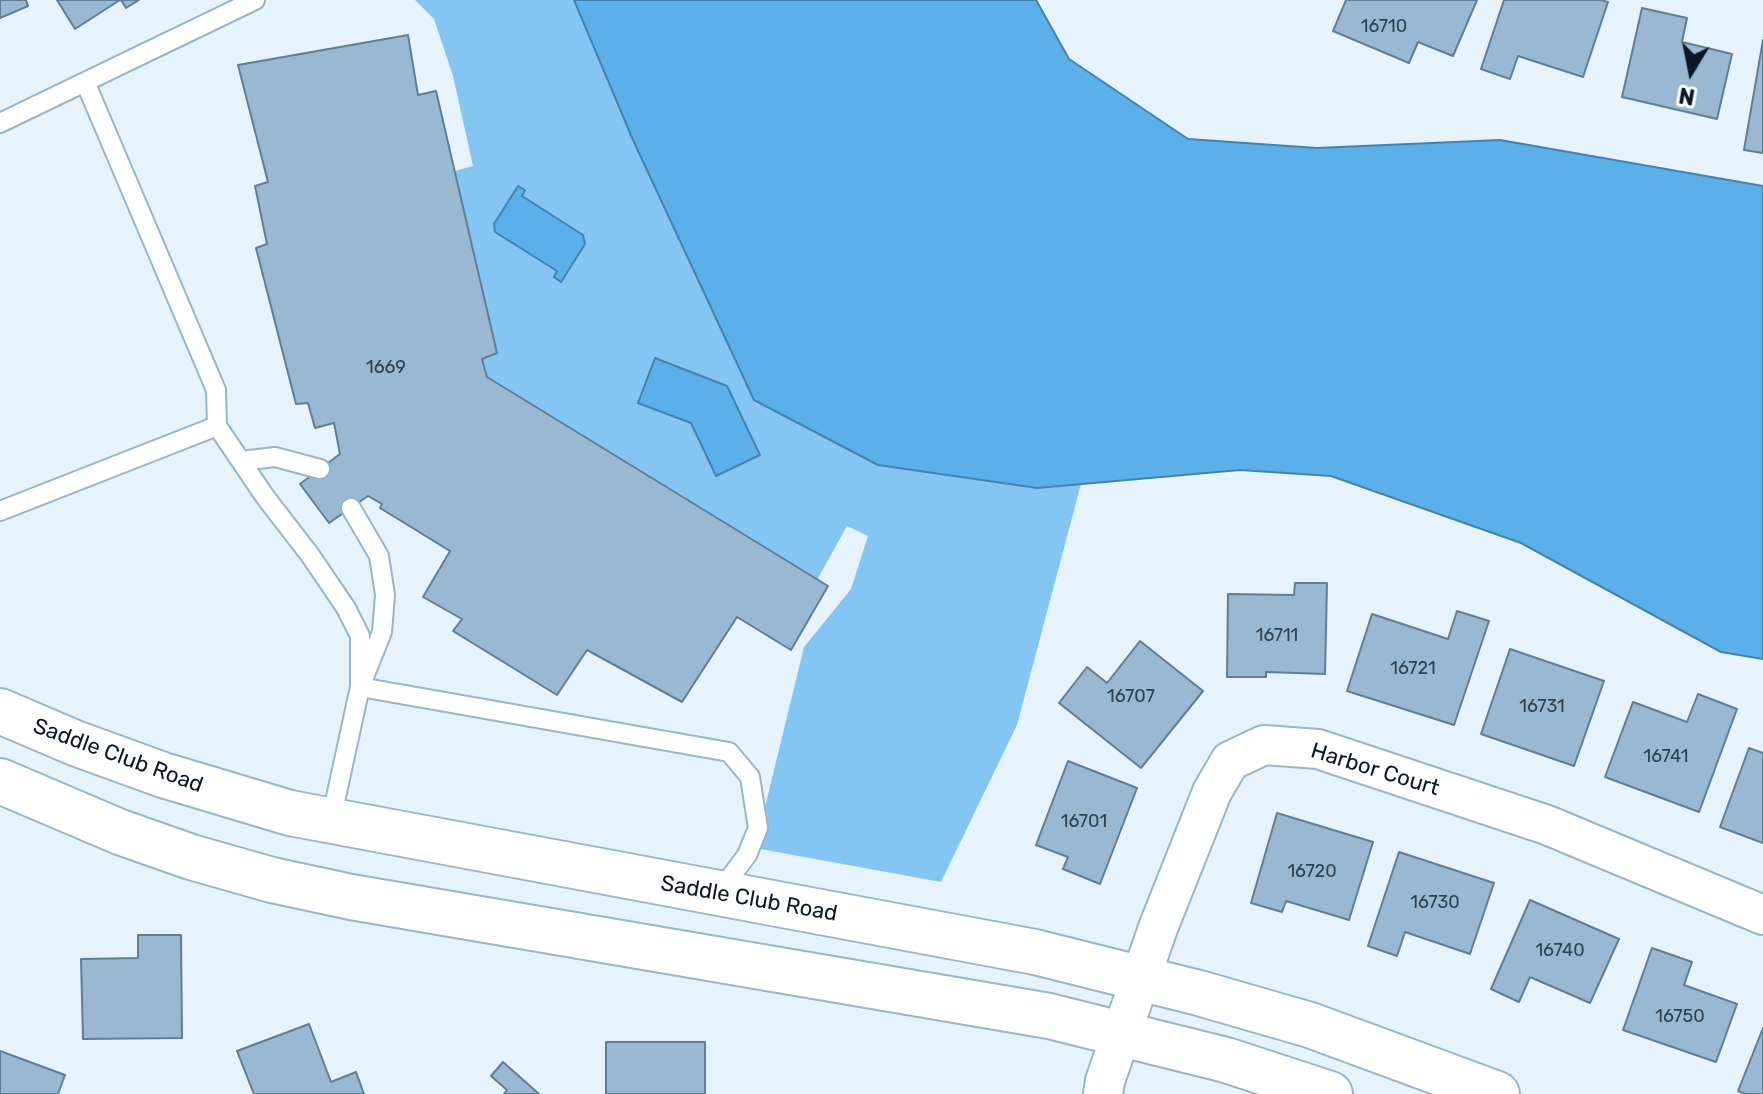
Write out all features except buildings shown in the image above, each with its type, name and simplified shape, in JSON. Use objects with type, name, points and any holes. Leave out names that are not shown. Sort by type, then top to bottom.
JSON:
[{"type":"street","name":"Saddle Club Road","points":[[0,711],[163,775],[331,823],[1035,952],[1310,1025],[1497,1094]]},
{"type":"street","name":"Harbor Court","points":[[1103,1094],[1140,978],[1212,792],[1230,761],[1264,745],[1318,749],[1547,825],[1763,915]]},
{"type":"street","points":[[0,781],[120,832],[191,857],[272,880],[351,897],[1034,1014],[1226,1060],[1330,1094]]},
{"type":"lane","points":[[0,123],[255,0]]},
{"type":"lane","points":[[86,84],[216,390],[217,426],[310,555],[353,622],[360,636],[360,687]]},
{"type":"lane","points":[[0,511],[217,426]]},
{"type":"lane","points":[[241,461],[275,457],[320,469]]},
{"type":"lane","points":[[331,823],[360,687],[382,632],[385,595],[379,556],[351,508]]},
{"type":"lane","points":[[360,687],[729,752],[750,777],[758,828],[747,855],[719,893]]},
{"type":"shaded area","points":[[415,0],[574,0],[633,140],[754,400],[878,465],[1037,488],[1081,484],[1017,725],[941,882],[755,848],[804,647],[851,589],[868,536],[847,526],[817,580],[487,377],[482,359],[497,353],[455,171],[473,166],[453,76],[434,19]]},
{"type":"shaded area","points":[[574,0],[1036,0],[1069,59],[1188,139],[1317,148],[1500,140],[1763,186],[1763,659],[1721,652],[1521,543],[1331,476],[1240,470],[1037,488],[878,465],[754,400],[633,140]]},
{"type":"shaded area","points":[[518,186],[525,190],[522,196],[583,235],[585,244],[561,282],[554,277],[557,271],[495,232],[494,224]]},
{"type":"shaded area","points":[[655,358],[727,386],[760,455],[716,476],[691,423],[638,403]]}]
